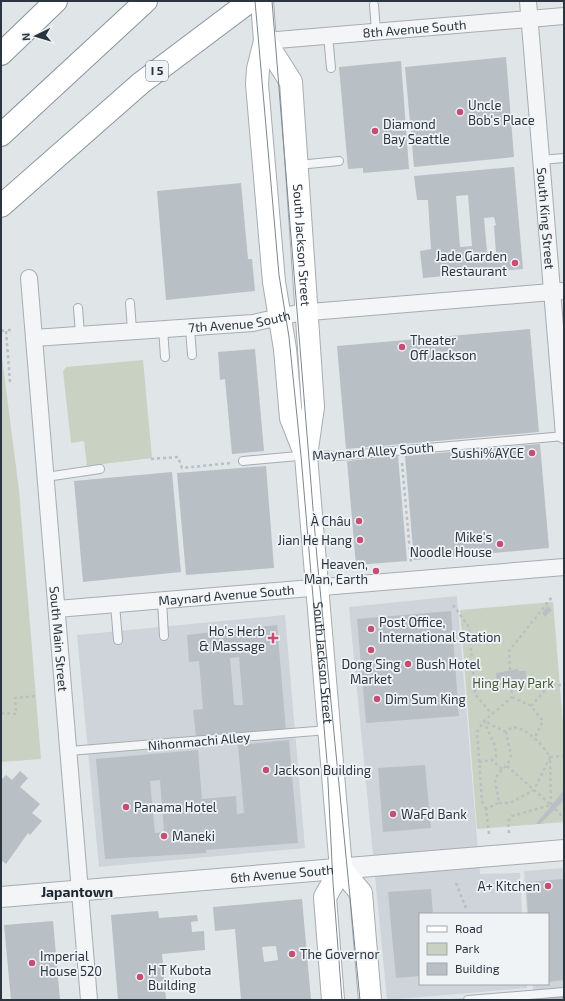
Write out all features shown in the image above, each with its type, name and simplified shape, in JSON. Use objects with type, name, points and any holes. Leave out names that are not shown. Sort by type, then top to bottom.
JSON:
[{"type":"main road","points":[[1,54],[56,1]]},
{"type":"main road","points":[[1,135],[146,1]]},
{"type":"main road","name":"I 5","points":[[1,206],[141,83],[250,1]]},
{"type":"main road","name":"South Jackson Street","points":[[262,1],[265,41],[258,69],[257,84],[274,282],[285,349],[291,418],[306,456]]},
{"type":"main road","name":"South Jackson Street","points":[[265,41],[291,82],[308,312],[313,407],[306,456],[341,869]]},
{"type":"main road","points":[[333,1000],[325,897],[341,869],[361,893],[370,1000]]},
{"type":"street","name":"South King Street","points":[[528,1],[541,160],[558,291],[564,436]]},
{"type":"street","name":"8th Avenue South","points":[[265,41],[564,16]]},
{"type":"street","name":"South Main Street","points":[[29,278],[90,1000]]},
{"type":"street","name":"7th Avenue South","points":[[34,338],[132,330],[190,328],[253,323],[308,312],[558,291]]},
{"type":"street","name":"Maynard Avenue South","points":[[57,609],[564,567]]},
{"type":"street","name":"6th Avenue South","points":[[1,897],[564,850]]},
{"type":"lane","points":[[374,5],[376,31]]},
{"type":"lane","points":[[328,36],[331,68]]},
{"type":"lane","points":[[541,160],[564,158]]},
{"type":"lane","points":[[297,165],[339,160]]},
{"type":"lane","points":[[130,303],[132,330]]},
{"type":"lane","points":[[78,308],[80,334]]},
{"type":"lane","points":[[163,328],[165,357]]},
{"type":"lane","points":[[190,328],[192,355]]},
{"type":"lane","name":"Maynard Alley South","points":[[243,461],[306,456],[337,456],[564,436]]},
{"type":"lane","points":[[46,477],[100,469]]},
{"type":"lane","points":[[162,600],[164,636]]},
{"type":"lane","points":[[115,604],[118,640]]},
{"type":"lane","name":"Nihonmachi Alley","points":[[69,752],[329,730]]},
{"type":"lane","points":[[468,1000],[564,992]]},
{"type":"path","points":[[6,330],[10,382]]},
{"type":"path","points":[[1,332],[11,330]]},
{"type":"path","points":[[401,450],[411,566]]},
{"type":"path","points":[[151,459],[178,457],[182,468],[243,461]]},
{"type":"path","points":[[510,670],[509,650],[552,597]]},
{"type":"path","points":[[453,605],[469,627],[476,694],[492,714]]},
{"type":"path","points":[[531,706],[549,686],[562,685]]},
{"type":"path","points":[[511,686],[512,697]]},
{"type":"path","points":[[1,712],[16,714],[16,698],[37,696]]},
{"type":"path","points":[[489,834],[486,809],[482,801],[477,732],[484,721],[512,697]]},
{"type":"path","points":[[512,697],[531,706],[543,721],[534,739]]},
{"type":"path","points":[[484,721],[506,732]]},
{"type":"path","points":[[479,762],[492,760],[496,756],[495,746],[484,721]]},
{"type":"path","points":[[506,732],[512,727],[520,728],[544,748],[550,757],[551,805]]},
{"type":"path","points":[[500,804],[495,779],[502,769],[507,766],[511,756],[506,732]]},
{"type":"path","points":[[550,757],[564,756]]},
{"type":"path","points":[[486,809],[500,804],[510,803],[534,790],[550,757]]},
{"type":"path","points":[[492,760],[502,769]]},
{"type":"path","points":[[507,766],[551,805]]},
{"type":"path","points":[[509,833],[508,821],[512,816],[551,805]]},
{"type":"path","points":[[555,809],[564,818]]},
{"type":"path","points":[[456,883],[466,908]]},
{"type":"shaded area","points":[[457,596],[480,874],[520,873],[522,913],[419,913],[419,985],[527,985],[527,988],[387,1000],[349,607]]},
{"type":"shaded area","points":[[285,615],[305,848],[99,867],[77,635]]},
{"type":"shaded area","points":[[564,868],[564,1000],[438,1000],[533,992],[533,985],[549,985],[549,913],[527,913],[524,871]]},
{"type":"green space","points":[[1,350],[19,490],[41,759],[1,762]]},
{"type":"green space","points":[[143,360],[152,458],[87,466],[84,441],[71,443],[63,371],[66,367]]},
{"type":"green space","name":"Hing Hay Park","points":[[553,602],[564,735],[564,822],[477,829],[460,610]]},
{"type":"building","name":"Uncle Bob's Place","points":[[506,57],[514,157],[414,167],[405,67]]},
{"type":"building","name":"Diamond Bay Seattle","points":[[401,61],[409,169],[363,173],[363,168],[348,169],[339,67]]},
{"type":"building","points":[[514,167],[523,269],[423,278],[420,251],[431,249],[428,200],[417,200],[414,176]],"holes":[[[468,195],[472,246],[460,247],[456,196]],[[494,217],[496,225],[494,226],[496,253],[492,254],[492,251],[487,252],[484,218]]]},
{"type":"building","points":[[241,183],[248,259],[252,259],[255,291],[166,300],[157,191]]},
{"type":"building","points":[[530,329],[539,432],[346,449],[337,346]]},
{"type":"building","points":[[255,349],[264,451],[232,454],[225,379],[220,380],[218,352]]},
{"type":"building","points":[[540,444],[549,548],[414,560],[405,456]]},
{"type":"building","points":[[398,456],[407,561],[356,565],[347,461]]},
{"type":"building","points":[[266,466],[274,568],[186,575],[177,473]]},
{"type":"building","points":[[172,472],[181,572],[83,582],[74,481]]},
{"type":"building","points":[[548,606],[552,610],[545,617],[542,613]]},
{"type":"building","name":"Bush Hotel","points":[[451,611],[459,716],[366,723],[357,619]]},
{"type":"building","points":[[277,625],[286,731],[196,737],[193,710],[203,709],[199,661],[189,662],[187,635]],"holes":[[[239,657],[243,705],[234,705],[230,658]]]},
{"type":"building","points":[[518,669],[518,671],[526,671],[526,682],[519,683],[519,685],[497,685],[496,673]]},
{"type":"building","points":[[289,740],[298,843],[206,850],[206,853],[105,859],[96,759],[198,750],[202,799],[236,796],[237,814],[244,813],[238,745]],"holes":[[[160,780],[164,832],[155,833],[150,781]]]},
{"type":"building","points":[[425,765],[431,828],[383,832],[378,768]]},
{"type":"building","points":[[20,771],[28,778],[20,787],[40,804],[32,813],[42,821],[30,835],[28,833],[6,864],[1,860],[1,780],[6,775],[12,780]]},
{"type":"building","points":[[564,790],[564,800],[540,824],[536,824]]},
{"type":"building","points":[[564,879],[564,980],[549,982],[549,913],[528,913],[526,882]]},
{"type":"building","points":[[431,889],[433,913],[419,913],[419,976],[396,978],[388,892]]},
{"type":"building","name":"The Governor","points":[[302,899],[311,1000],[241,1000],[235,929],[215,931],[213,907]],"holes":[[[276,946],[278,960],[264,962],[262,947]]]},
{"type":"building","name":"H T Kubota Building","points":[[158,911],[159,918],[197,915],[198,921],[191,922],[192,932],[204,931],[205,950],[162,954],[166,1000],[118,1000],[111,915]]},
{"type":"building","name":"Imperial House 520","points":[[53,921],[60,1000],[11,1000],[4,925]]},
{"type":"building","points":[[564,995],[564,1000],[519,1000],[519,999]]},
{"type":"tram line","points":[[255,1],[279,275],[289,337],[301,456],[327,762],[333,883],[342,1000]]},
{"type":"tram line","points":[[272,1],[317,558],[360,1000]]},
{"type":"place","name":"Uncle Bob's Place","points":[[460,112]]},
{"type":"place","name":"Diamond Bay Seattle","points":[[375,131]]},
{"type":"place","name":"Jade Garden Restaurant","points":[[515,263]]},
{"type":"place","name":"Theater Off Jackson","points":[[402,347]]},
{"type":"place","name":"Sushi%AYCE","points":[[532,453]]},
{"type":"place","name":"À Châu","points":[[359,521]]},
{"type":"place","name":"Jian He Hang","points":[[360,540]]},
{"type":"place","name":"Mike's Noodle House","points":[[500,544]]},
{"type":"place","name":"Heaven, Man, Earth","points":[[376,571]]},
{"type":"place","name":"Post Office, International Station","points":[[371,629]]},
{"type":"place","name":"Ho's Herb & Massage","points":[[273,638]]},
{"type":"place","name":"Dong Sing Market","points":[[371,650]]},
{"type":"place","name":"Bush Hotel","points":[[408,664]]},
{"type":"place","name":"Dim Sum King","points":[[377,699]]},
{"type":"place","name":"Jackson Building","points":[[266,770]]},
{"type":"place","name":"Panama Hotel","points":[[126,807]]},
{"type":"place","name":"WaFd Bank","points":[[393,814]]},
{"type":"place","name":"Maneki","points":[[164,836]]},
{"type":"place","name":"A+ Kitchen","points":[[548,886]]},
{"type":"place","name":"The Governor","points":[[292,954]]},
{"type":"place","name":"Imperial House 520","points":[[32,963]]},
{"type":"place","name":"H T Kubota Building","points":[[140,977]]},
{"type":"district","name":"Japantown","points":[[77,892]]}]
